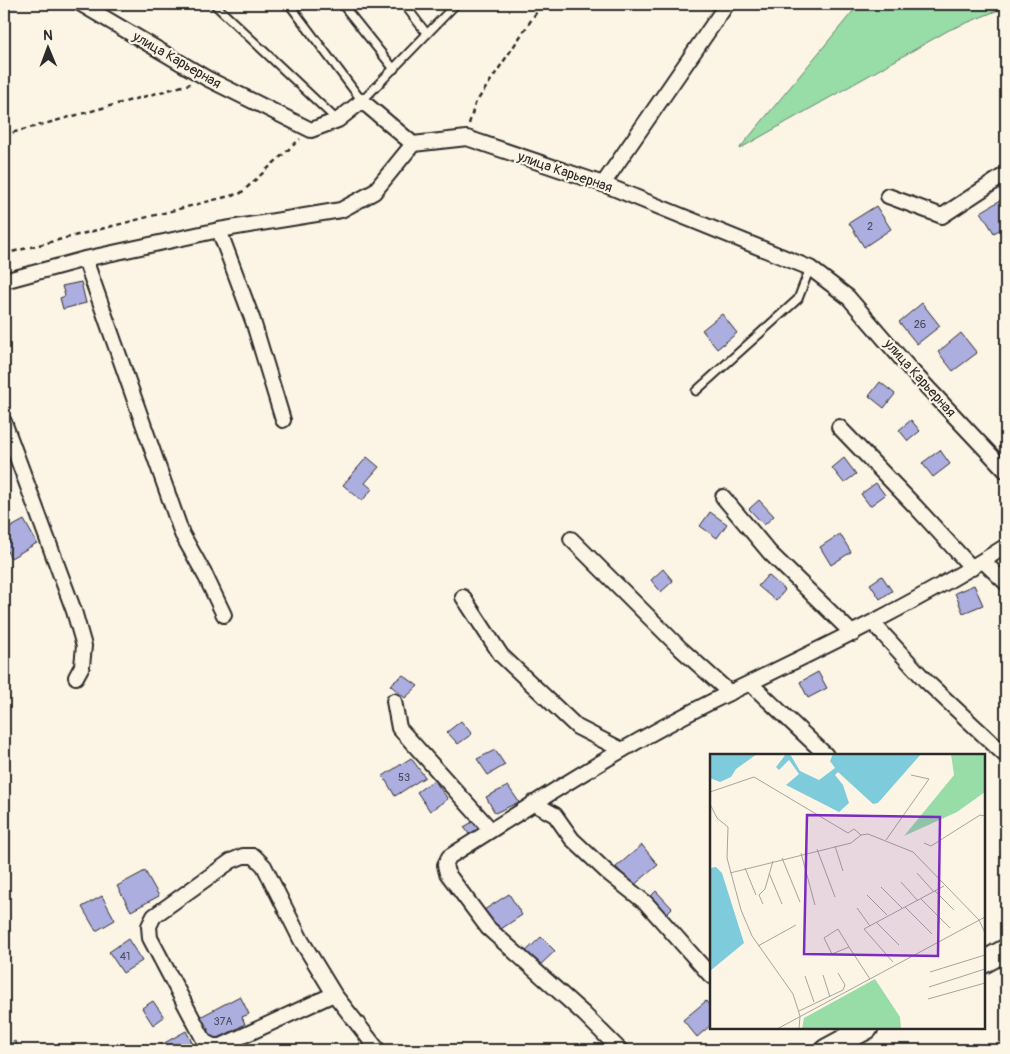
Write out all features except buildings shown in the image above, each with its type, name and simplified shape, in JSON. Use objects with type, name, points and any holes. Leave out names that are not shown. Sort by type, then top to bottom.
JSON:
[{"type":"main road","points":[[985,961],[1006,950]]},
{"type":"main road","points":[[826,1050],[865,1029]]},
{"type":"street","name":"улица Карьерная","points":[[81,4],[208,79],[311,130]]},
{"type":"street","points":[[603,184],[727,4]]},
{"type":"street","points":[[4,281],[85,259],[219,230],[341,210],[374,192],[413,144],[362,101],[338,120],[311,130]]},
{"type":"street","name":"улица Карьерная","points":[[413,144],[467,138],[603,184],[810,268],[848,297],[910,369],[1006,471]]},
{"type":"street","points":[[888,196],[942,216],[1006,174]]},
{"type":"street","points":[[219,230],[253,321],[283,420]]},
{"type":"street","points":[[85,259],[182,534],[206,577],[224,615]]},
{"type":"street","points":[[4,422],[84,646],[82,666],[76,678]]},
{"type":"street","points":[[839,427],[916,506],[977,564],[1006,583]]},
{"type":"street","points":[[723,497],[770,553],[853,634]]},
{"type":"street","points":[[571,539],[682,649],[730,693]]},
{"type":"street","points":[[620,1050],[584,1014],[488,928],[448,873],[444,865],[448,857],[622,750],[730,693],[853,634],[1006,546]]},
{"type":"street","points":[[463,597],[501,656],[577,727],[622,750]]},
{"type":"street","points":[[873,623],[926,681],[1006,756]]},
{"type":"street","points":[[751,684],[825,754]]},
{"type":"street","points":[[394,701],[399,728],[491,830]]},
{"type":"street","points":[[533,803],[555,815],[572,839],[646,903],[710,975]]},
{"type":"street","points":[[334,994],[221,1046],[213,1046],[205,1042],[200,1034],[150,938],[149,926],[154,916],[231,861],[243,856],[254,856],[264,866],[301,940],[334,994],[378,1050]]},
{"type":"lane","points":[[214,4],[338,120]]},
{"type":"lane","points":[[290,4],[362,101],[456,4]]},
{"type":"lane","points":[[342,4],[394,69]]},
{"type":"lane","points":[[404,4],[427,34]]},
{"type":"lane","points":[[696,391],[798,299],[810,268]]},
{"type":"path","points":[[4,9],[26,4]]},
{"type":"path","points":[[467,138],[469,122],[475,104],[542,4]]},
{"type":"path","points":[[4,135],[208,79]]},
{"type":"path","points":[[4,254],[241,193],[311,130]]},
{"type":"green space","points":[[859,4],[1006,4],[1006,7],[949,30],[739,149]]}]
